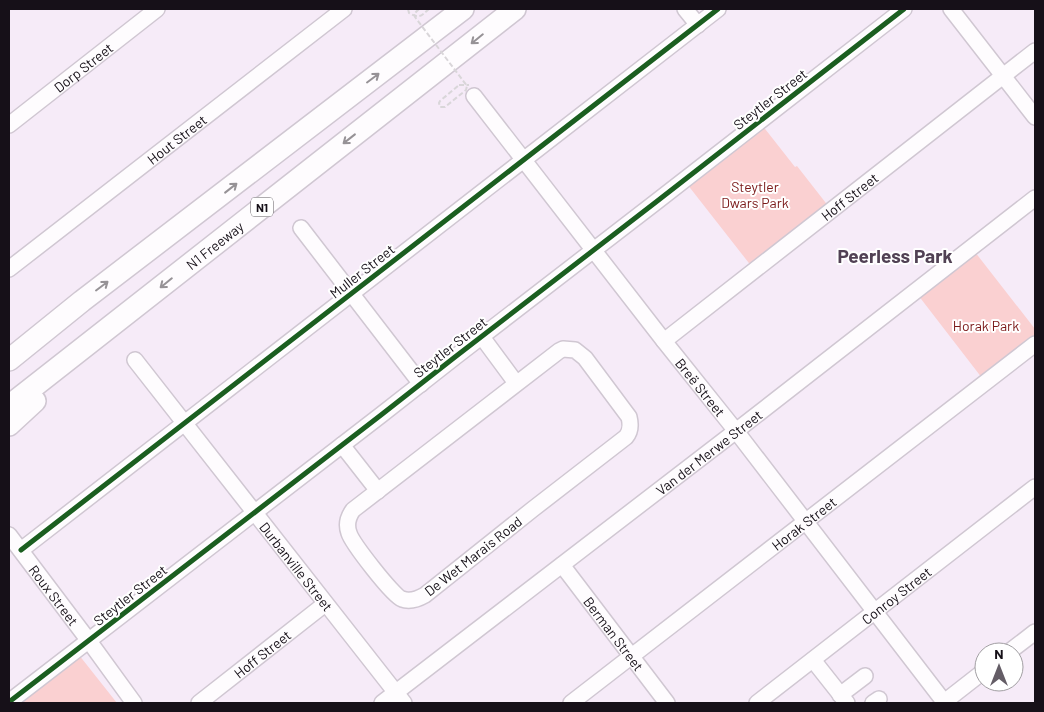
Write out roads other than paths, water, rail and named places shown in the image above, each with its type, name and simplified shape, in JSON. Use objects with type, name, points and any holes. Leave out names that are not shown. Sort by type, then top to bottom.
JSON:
[{"type":"highway","name":"N1","points":[[9,360],[82,301],[463,9]]},
{"type":"highway","name":"N1 Freeway","points":[[9,406],[515,9]]},
{"type":"highway","points":[[9,348],[59,312],[82,301]]},
{"type":"highway","points":[[9,425],[110,334],[126,315]]},
{"type":"street","name":"Dorp Street","points":[[9,125],[158,9]]},
{"type":"street","name":"Hout Street","points":[[9,269],[344,9]]},
{"type":"street","points":[[685,9],[698,25]]},
{"type":"street","name":"Muller Street","points":[[20,550],[718,9]]},
{"type":"street","name":"Steytler Street","points":[[9,702],[904,9]]},
{"type":"street","points":[[951,9],[1035,117]]},
{"type":"street","name":"Hoff Street","points":[[664,341],[1035,51]]},
{"type":"street","name":"Breë Street","points":[[474,96],[736,431],[944,703]]},
{"type":"street","name":"Van der Merwe Street","points":[[382,703],[399,698],[562,565],[1035,198]]},
{"type":"street","points":[[301,228],[421,384]]},
{"type":"street","points":[[482,336],[516,383]]},
{"type":"street","name":"Horak Street","points":[[571,703],[1035,344]]},
{"type":"street","name":"De Wet Marais Road","points":[[575,350],[585,358],[630,417],[630,432],[425,595],[414,600],[402,599],[392,590],[360,550],[349,532],[348,522],[351,513],[516,383],[559,351],[575,350]]},
{"type":"street","name":"Durbanville Street","points":[[135,360],[399,698]]},
{"type":"street","points":[[342,445],[378,491]]},
{"type":"street","name":"Conroy Street","points":[[757,703],[1035,487]]},
{"type":"street","name":"Roux Street","points":[[9,535],[134,703]]},
{"type":"street","name":"Berman Street","points":[[562,565],[667,703]]},
{"type":"street","name":"Hoff Street","points":[[199,703],[325,604]]},
{"type":"street","points":[[1022,642],[1035,632]]},
{"type":"street","points":[[813,660],[844,699],[865,676]]},
{"type":"street","points":[[944,703],[974,679]]},
{"type":"district","name":"Peerless Park","points":[[895,255]]},
{"type":"park label","name":"Steytler Dwars Park","points":[[755,194]]},
{"type":"park label","name":"Horak Park","points":[[986,325]]}]
